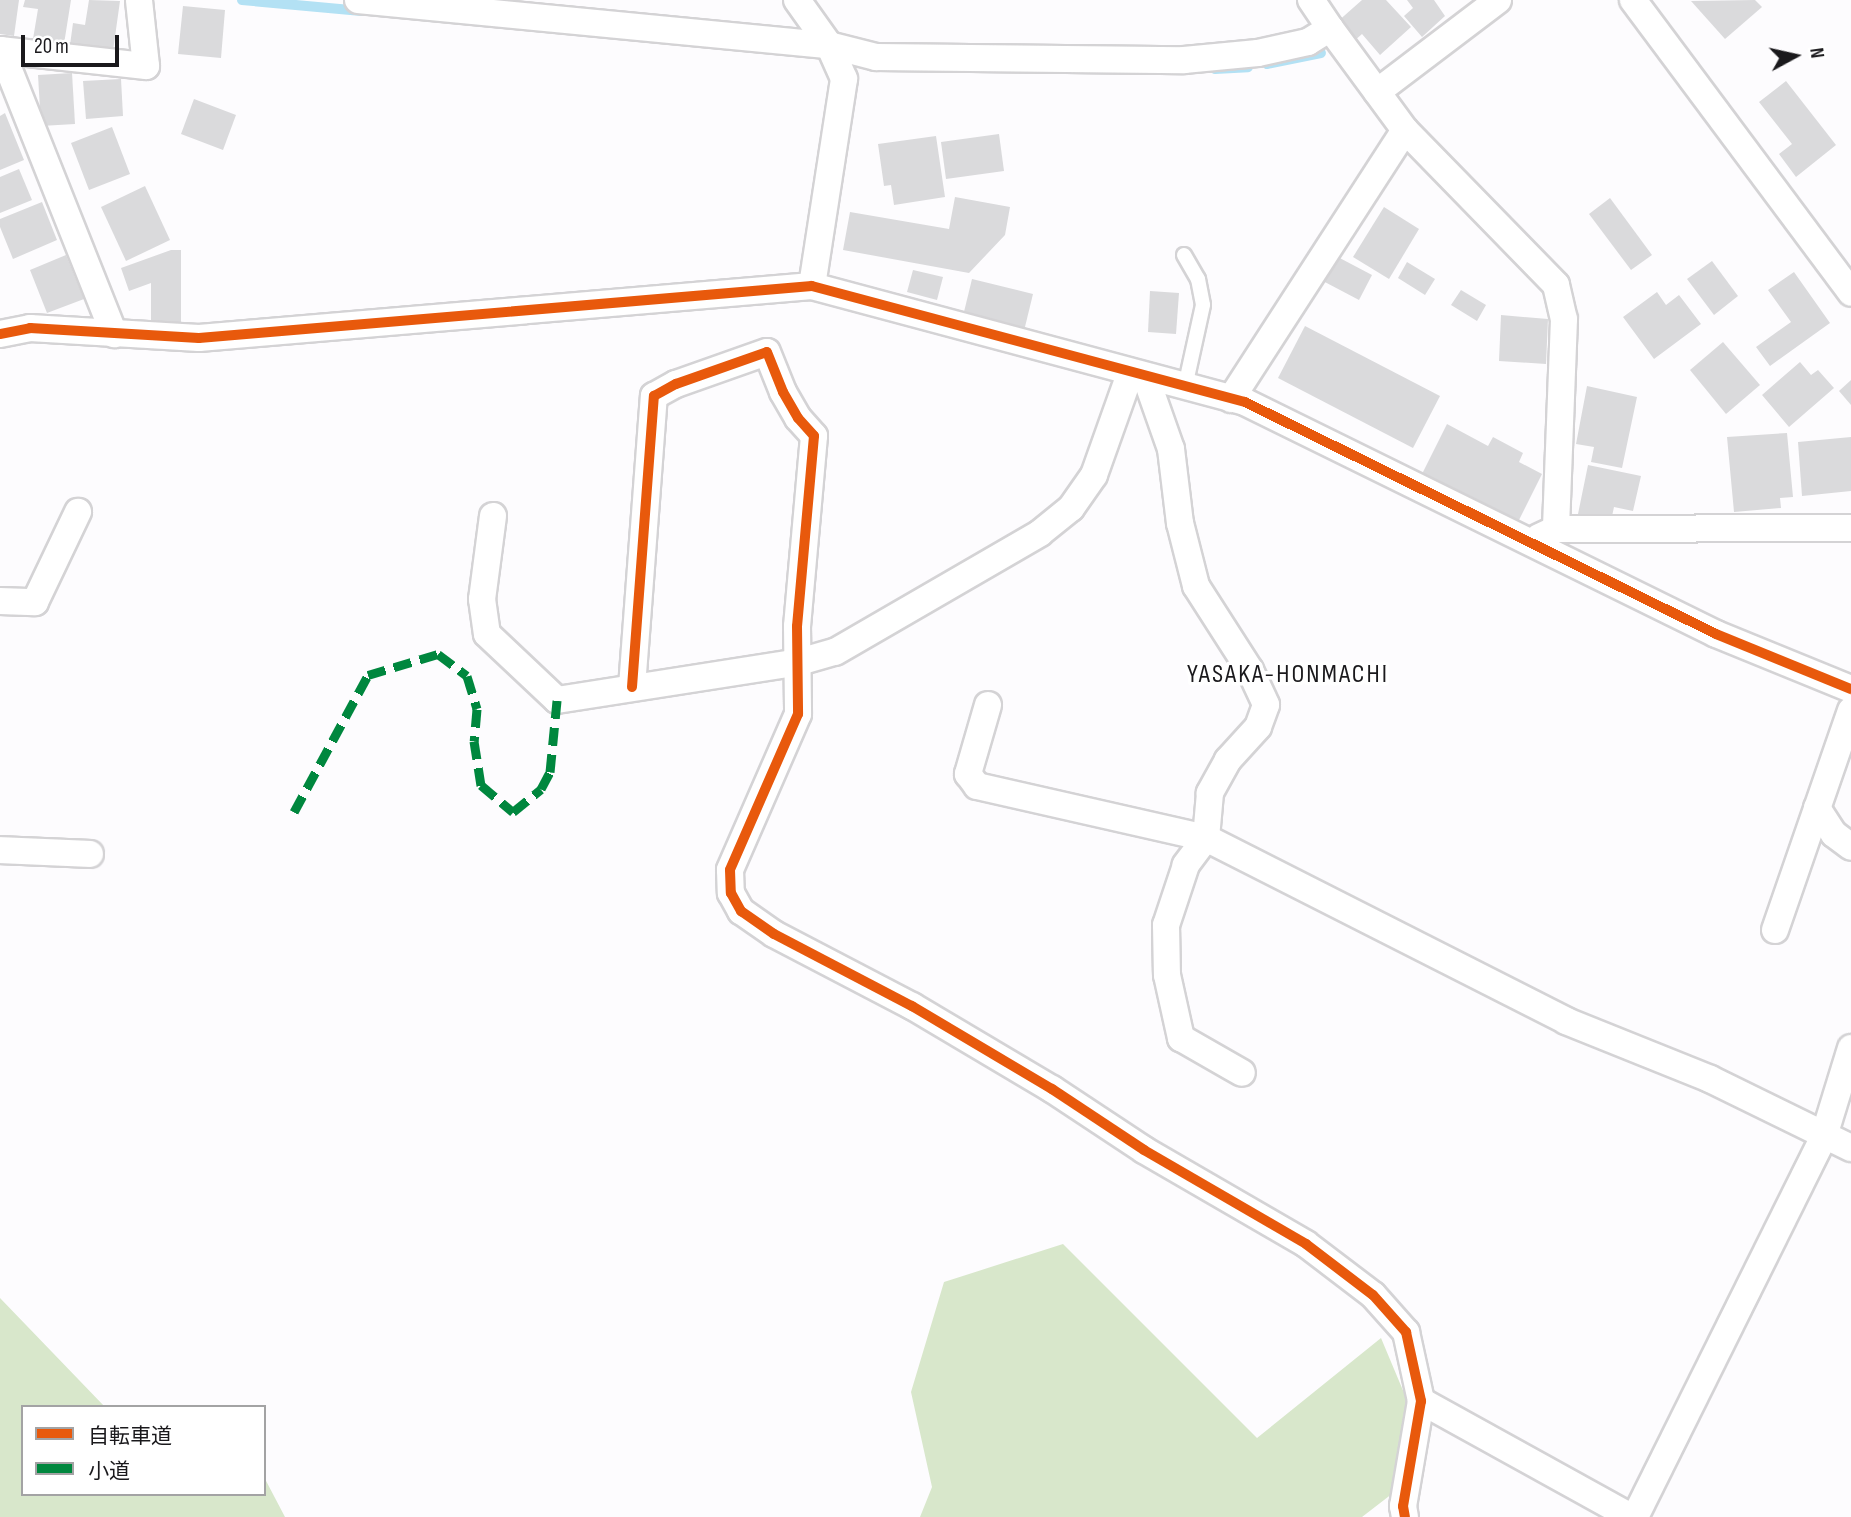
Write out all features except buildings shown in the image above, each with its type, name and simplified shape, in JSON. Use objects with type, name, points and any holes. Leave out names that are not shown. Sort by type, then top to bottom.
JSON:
[{"type":"street","points":[[114,334],[0,50],[146,66],[139,0]]},
{"type":"street","points":[[358,0],[829,45],[876,57],[1184,60],[1258,53],[1295,45],[1308,42],[1330,28]]},
{"type":"street","points":[[797,0],[829,45],[845,79],[812,286]]},
{"type":"street","points":[[1311,0],[1405,130],[1556,285],[1564,319],[1556,529]]},
{"type":"street","points":[[1377,92],[1498,0]]},
{"type":"street","points":[[1633,0],[1851,293]]},
{"type":"street","points":[[1231,399],[1405,130]]},
{"type":"street","points":[[0,334],[30,328],[199,338],[812,286],[1138,376],[1245,402],[1716,634],[1851,690]]},
{"type":"street","points":[[632,687],[654,396],[676,384],[767,352],[798,418],[814,436],[797,626],[797,715],[730,870],[731,893],[741,911],[774,934],[912,1006],[1052,1089],[1144,1150],[1306,1244],[1373,1294],[1406,1332],[1422,1401],[1404,1506],[1405,1517]]},
{"type":"street","points":[[493,516],[482,599],[487,634],[557,700],[799,662],[835,652],[1040,533],[1071,508],[1094,475],[1138,376]]},
{"type":"street","points":[[1138,376],[1171,449],[1180,523],[1196,586],[1250,670],[1266,705],[1258,727],[1228,760],[1210,793],[1206,838],[1186,865],[1166,925],[1167,975],[1181,1038],[1242,1073]]},
{"type":"street","points":[[0,601],[36,602],[78,512]]},
{"type":"street","points":[[1530,541],[1556,529],[1851,528]]},
{"type":"street","points":[[988,705],[968,774],[977,786],[1206,838],[1566,1021],[1710,1079],[1851,1149]]},
{"type":"street","points":[[1776,930],[1851,711]]},
{"type":"street","points":[[1818,808],[1834,834],[1851,847]]},
{"type":"street","points":[[0,850],[90,854]]},
{"type":"street","points":[[1422,1401],[1633,1517],[1824,1136],[1851,1048]]},
{"type":"lane","points":[[1184,255],[1198,279],[1203,304],[1185,387]]},
{"type":"green space","points":[[1063,1244],[1257,1438],[1381,1338],[1407,1400],[1397,1490],[1362,1517],[920,1517],[932,1487],[911,1392],[944,1282]]},
{"type":"green space","points":[[0,1298],[103,1405],[21,1405],[21,1496],[266,1496],[266,1481],[285,1517],[0,1517]]},
{"type":"waterway","points":[[242,0],[361,11]]},
{"type":"waterway","points":[[1267,64],[1321,53]]},
{"type":"waterway","points":[[1215,69],[1248,67]]},
{"type":"marked path","points":[[294,812],[368,675],[438,654],[467,676],[477,709],[474,741],[481,785],[513,812],[541,789],[550,772],[557,700]]},
{"type":"cycle path","points":[[0,334],[30,328],[199,338],[812,286],[1245,402],[1716,634],[1851,689]]},
{"type":"cycle path","points":[[632,687],[654,396],[676,384],[767,352],[783,392],[798,418],[814,436],[797,626],[798,714],[730,870],[731,893],[741,911],[774,934],[912,1006],[1052,1089],[1144,1150],[1306,1244],[1373,1295],[1406,1332],[1421,1401],[1403,1506],[1405,1517]]},
{"type":"district","name":"YASAKA-HONMACHI","points":[[1288,675]]}]
